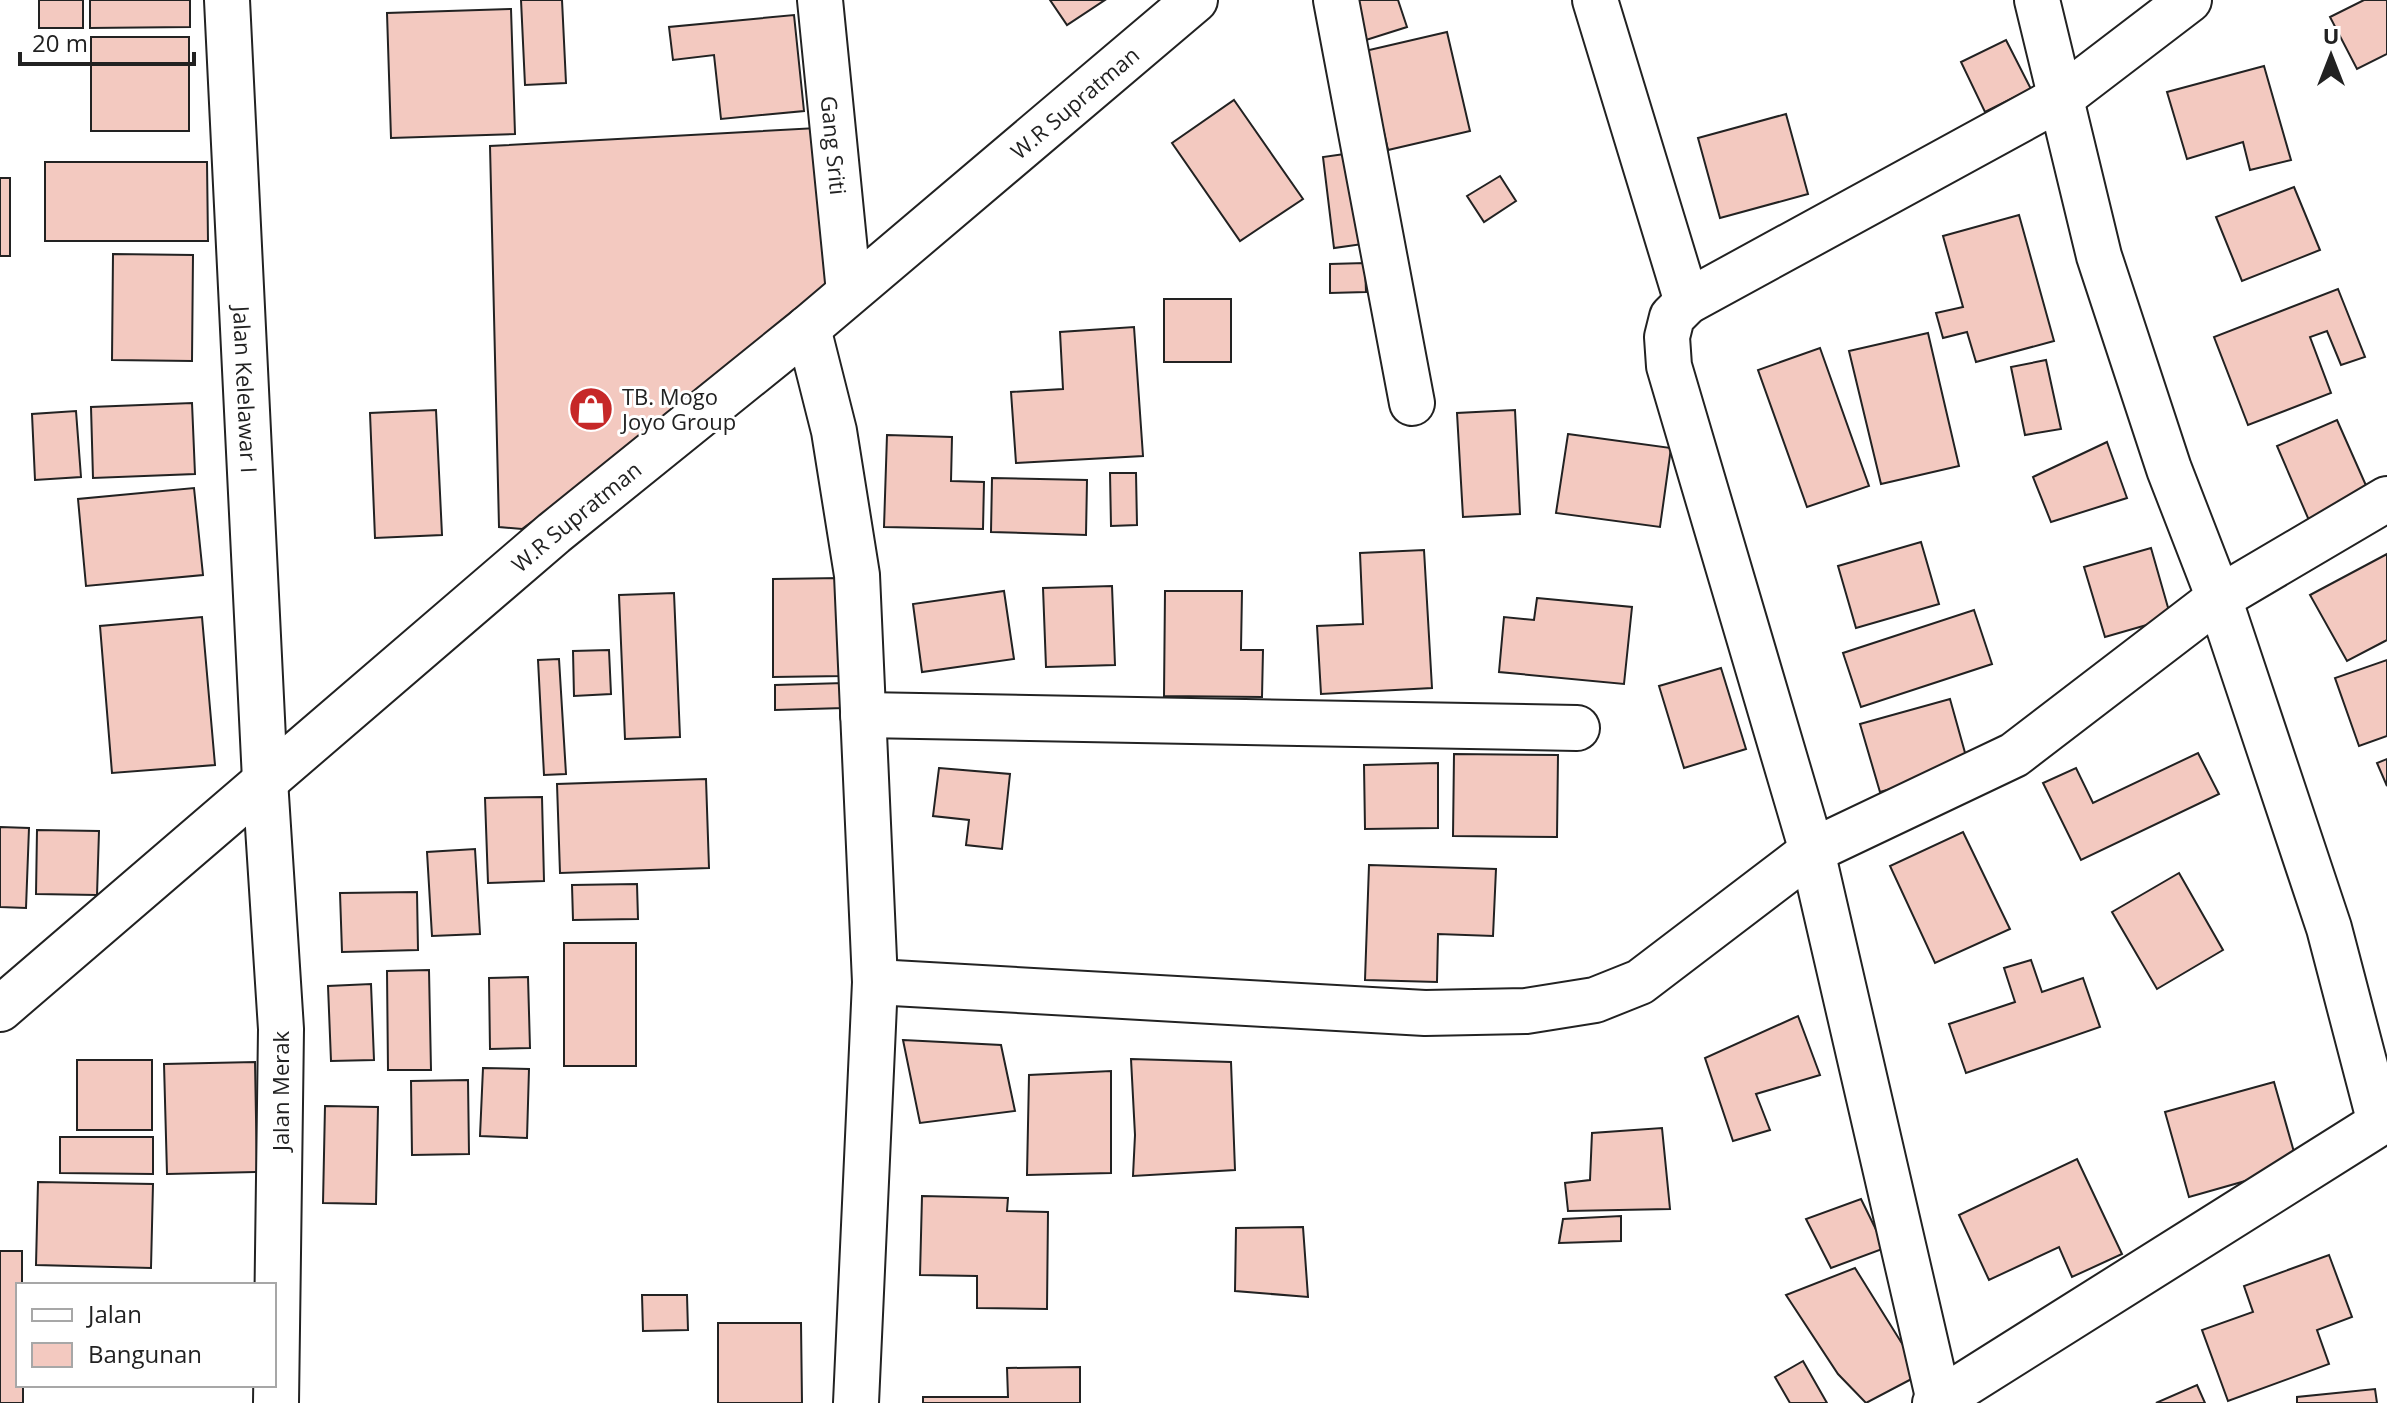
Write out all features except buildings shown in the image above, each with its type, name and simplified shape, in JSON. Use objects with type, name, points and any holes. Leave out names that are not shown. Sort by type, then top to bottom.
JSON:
[{"type":"street","name":"Jalan Kelelawar I","points":[[227,0],[265,780]]},
{"type":"street","name":"Gang Sriti","points":[[820,0],[849,292]]},
{"type":"street","name":"W.R Supratman","points":[[0,1009],[554,533],[808,328],[1195,0]]},
{"type":"street","points":[[1336,0],[1412,403]]},
{"type":"street","points":[[1595,0],[1687,302]]},
{"type":"street","points":[[2037,0],[2062,97],[2099,256],[2169,469],[2219,598],[2329,928],[2385,1129],[1937,1402],[1812,851],[1669,366],[1667,337],[1672,317],[1687,302],[2062,97],[2189,0]]},
{"type":"street","points":[[808,328],[834,431],[857,575],[875,982],[856,1403]]},
{"type":"street","points":[[875,982],[1425,1013],[1526,1011],[1595,1000],[1640,982],[1812,851],[2014,755],[2219,598],[2387,499]]},
{"type":"street","points":[[863,715],[1577,728]]},
{"type":"street","name":"Jalan Merak","points":[[265,780],[281,1029],[276,1403]]},
{"type":"place","name":"TB. Mogo Joyo Group","points":[[591,409]]}]
